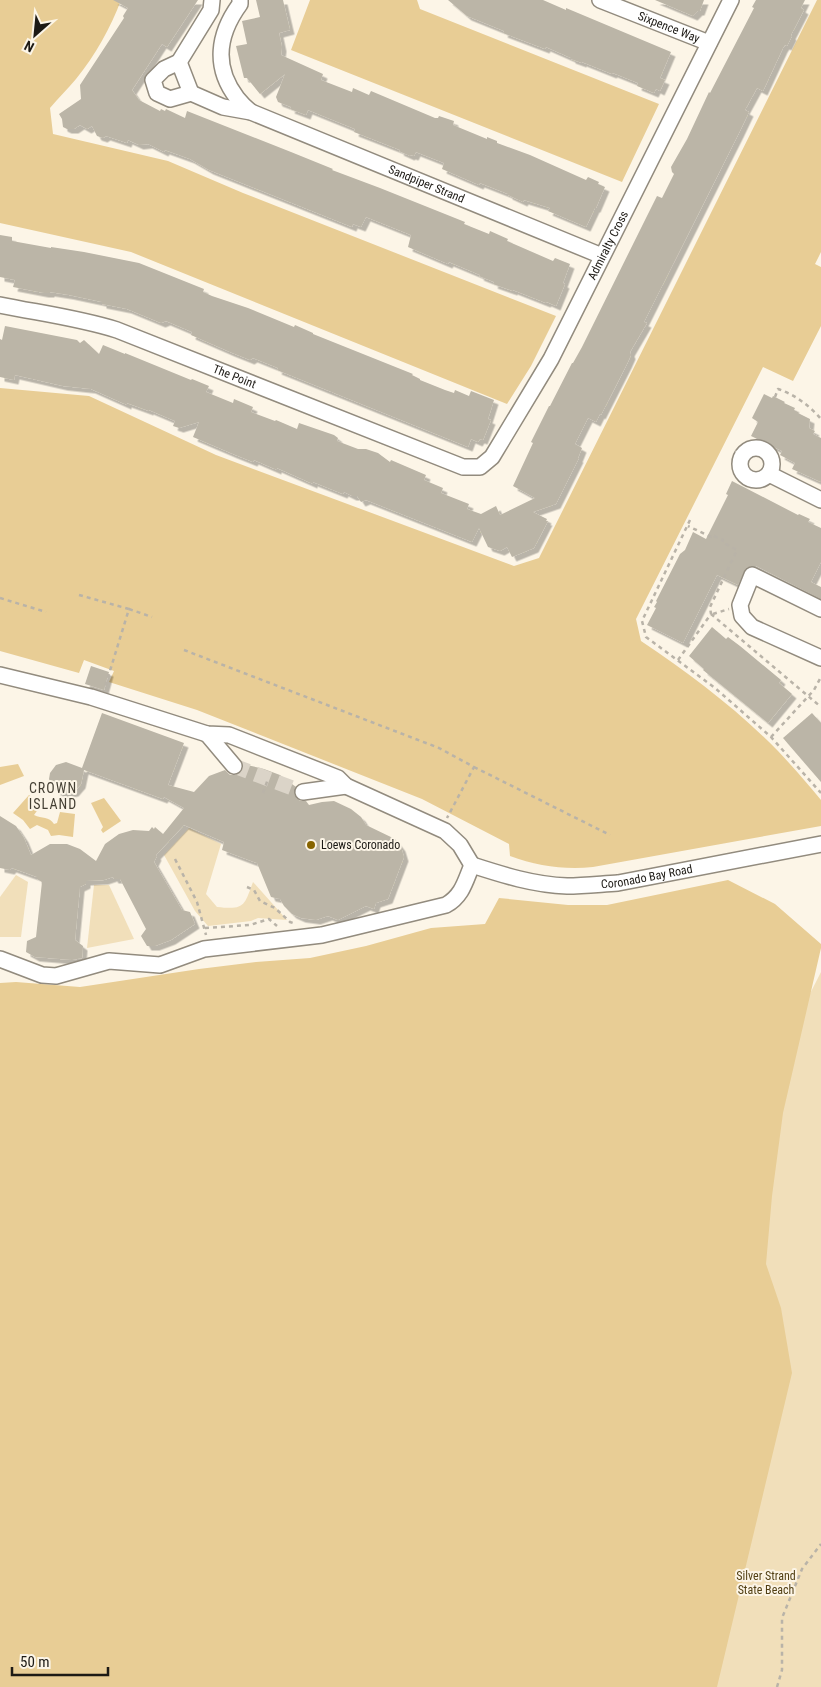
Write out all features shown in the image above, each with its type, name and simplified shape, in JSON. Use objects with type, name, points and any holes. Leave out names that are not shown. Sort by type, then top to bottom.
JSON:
[{"type":"street","name":"Sandpiper Strand","points":[[240,0],[240,4],[230,17],[224,31],[221,49],[222,68],[237,99],[251,112]]},
{"type":"street","name":"Sixpence Way","points":[[600,0],[709,43]]},
{"type":"street","name":"Admiralty Cross","points":[[463,467],[480,467],[492,457],[551,359],[731,0]]},
{"type":"street","points":[[179,62],[190,93],[170,99],[157,93],[154,80],[164,69],[179,62],[211,5],[230,17]]},
{"type":"street","name":"Sandpiper Strand","points":[[190,93],[223,107],[251,112],[602,256]]},
{"type":"street","name":"The Point","points":[[0,306],[59,318],[88,321],[117,330],[463,467]]},
{"type":"street","points":[[755,448],[762,449],[772,460],[772,468],[769,474],[763,479],[756,481],[743,475],[740,468],[739,453],[755,448]]},
{"type":"street","points":[[769,474],[821,500]]},
{"type":"street","points":[[821,609],[752,575],[740,604],[742,616],[752,627],[821,658]]},
{"type":"street","points":[[0,675],[101,700],[207,734],[229,735],[338,778],[346,786],[445,831],[460,846],[472,865],[462,891],[454,900],[446,905],[322,936],[208,948],[160,965],[109,961],[56,976],[33,972],[0,959]]},
{"type":"street","points":[[207,734],[234,766]]},
{"type":"street","points":[[302,792],[346,786]]},
{"type":"street","name":"Coronado Bay Road","points":[[472,865],[504,876],[539,883],[566,886],[594,885],[618,883],[821,844]]},
{"type":"path","points":[[775,397],[778,389],[784,391],[804,403],[821,419]]},
{"type":"path","points":[[690,520],[642,621],[646,637],[715,688],[771,737],[821,793]]},
{"type":"path","points":[[688,526],[711,537],[712,534],[737,550],[710,607],[711,614],[821,707]]},
{"type":"path","points":[[79,595],[152,617]]},
{"type":"path","points":[[0,598],[46,612]]},
{"type":"path","points":[[101,700],[130,609]]},
{"type":"path","points":[[678,660],[711,614]]},
{"type":"path","points":[[184,650],[439,748],[610,835]]},
{"type":"path","points":[[771,737],[814,690],[821,677]]},
{"type":"path","points":[[445,822],[474,766]]},
{"type":"path","points":[[263,793],[268,779]]},
{"type":"path","points":[[175,859],[197,902],[205,928],[208,948]]},
{"type":"path","points":[[247,887],[254,890],[260,901],[275,908],[290,922],[299,925],[296,929]]},
{"type":"path","points":[[205,928],[250,925],[269,919],[279,927]]},
{"type":"path","points":[[777,1687],[782,1670],[782,1618],[802,1569],[821,1544]]},
{"type":"green space","points":[[189,828],[221,844],[206,894],[217,907],[233,908],[242,905],[248,896],[253,882],[287,920],[258,918],[251,921],[208,926],[195,911],[164,855]]},
{"type":"green space","points":[[16,875],[28,882],[21,937],[0,937],[0,897]]},
{"type":"green space","points":[[94,885],[109,885],[134,939],[87,948]]},
{"type":"green space","name":"Silver Strand State Beach","points":[[821,972],[821,1687],[710,1687],[756,1338],[787,1039]]},
{"type":"shaded area","points":[[0,0],[121,0],[107,31],[90,61],[50,108],[53,134],[168,161],[243,193],[556,316],[531,366],[507,404],[131,252],[0,223]]},
{"type":"shaded area","points":[[310,0],[417,0],[420,9],[659,104],[622,182],[291,50]]},
{"type":"shaded area","points":[[817,0],[821,0],[821,252],[815,264],[821,267],[821,326],[793,381],[763,367],[636,619],[641,641],[730,706],[795,769],[821,800],[821,826],[593,867],[572,868],[541,865],[510,856],[509,844],[422,799],[197,710],[109,682],[114,671],[84,660],[79,673],[0,651],[0,388],[89,396],[216,455],[514,566],[539,558]]},
{"type":"shaded area","points":[[18,764],[24,776],[0,785],[0,767]]},
{"type":"shaded area","points":[[29,795],[41,805],[34,815],[48,819],[54,824],[57,823],[60,812],[75,814],[73,837],[51,836],[48,830],[37,825],[30,829],[23,820],[13,813]]},
{"type":"shaded area","points":[[104,798],[121,821],[103,833],[101,830],[103,827],[91,803]]},
{"type":"shaded area","points":[[728,880],[775,904],[821,944],[821,948],[783,1113],[772,1196],[766,1264],[781,1308],[792,1373],[717,1687],[0,1687],[0,983],[16,982],[80,987],[199,969],[310,958],[366,946],[431,928],[485,924],[499,898],[568,905],[607,905]]},
{"type":"building","points":[[113,0],[198,0],[167,47],[162,44],[132,90],[139,100],[160,111],[161,109],[165,111],[166,109],[185,118],[187,111],[465,222],[464,224],[489,234],[490,231],[508,239],[507,241],[553,261],[555,258],[570,264],[563,283],[565,284],[556,306],[493,284],[494,282],[480,275],[408,247],[411,235],[366,217],[361,227],[353,224],[352,227],[209,170],[190,159],[165,150],[164,152],[148,144],[139,145],[128,140],[127,143],[106,136],[103,138],[97,136],[92,126],[87,129],[80,125],[74,129],[63,127],[59,114],[81,99],[80,85],[124,18],[123,16],[128,8]]},
{"type":"building","points":[[256,0],[283,0],[290,30],[279,33],[282,47],[281,55],[323,74],[321,80],[352,92],[353,88],[369,95],[371,91],[435,118],[439,116],[454,121],[453,125],[487,139],[487,137],[497,141],[497,143],[530,155],[586,180],[588,177],[599,182],[598,184],[605,187],[586,227],[548,211],[550,208],[524,200],[523,202],[508,194],[480,183],[479,185],[442,169],[444,163],[416,152],[414,156],[410,156],[400,150],[354,132],[355,129],[308,110],[306,115],[290,109],[291,107],[278,102],[276,97],[285,74],[260,94],[247,78],[244,78],[236,46],[247,44],[242,21],[260,17]]},
{"type":"building","points":[[448,0],[543,0],[566,10],[566,8],[671,52],[660,78],[665,80],[660,91],[656,89],[654,93],[637,86],[638,83],[613,73],[571,59],[546,47],[545,49],[503,33],[504,31],[467,16]]},
{"type":"building","points":[[655,0],[704,0],[700,11],[693,16]]},
{"type":"building","points":[[756,0],[805,0],[801,8],[804,10],[787,46],[785,45],[783,48],[763,91],[757,88],[745,110],[749,112],[644,322],[647,323],[630,352],[631,355],[627,364],[601,415],[596,422],[588,418],[575,444],[582,448],[579,458],[556,504],[533,512],[548,521],[534,548],[512,557],[507,547],[500,551],[488,547],[479,528],[472,542],[366,500],[361,502],[357,496],[344,492],[343,494],[313,482],[313,484],[277,468],[277,470],[254,460],[253,462],[193,437],[199,422],[179,428],[173,426],[175,421],[149,410],[127,403],[127,405],[91,389],[63,386],[15,375],[14,380],[0,377],[0,339],[2,340],[5,326],[77,340],[80,343],[84,340],[99,354],[103,345],[209,386],[206,392],[233,403],[234,399],[253,407],[251,412],[297,429],[299,423],[334,435],[338,438],[337,441],[358,449],[366,449],[378,453],[390,462],[391,460],[426,475],[424,480],[443,488],[441,493],[469,504],[467,509],[481,514],[496,506],[500,515],[535,498],[513,486],[533,443],[531,442],[582,347],[657,196],[662,198],[674,174],[671,167],[754,8],[752,7]]},
{"type":"building","points":[[0,235],[12,237],[12,241],[139,263],[204,289],[203,292],[212,296],[248,308],[294,327],[295,325],[413,374],[420,380],[445,390],[454,393],[455,390],[469,396],[471,391],[494,400],[488,419],[491,420],[483,440],[480,439],[478,442],[471,439],[468,447],[277,370],[278,368],[253,358],[250,360],[230,352],[191,335],[192,332],[166,321],[161,323],[127,309],[102,304],[102,302],[13,287],[15,280],[0,277]]},
{"type":"building","points":[[764,394],[785,402],[795,408],[794,410],[798,413],[810,419],[809,428],[815,431],[813,434],[821,438],[821,482],[792,469],[795,463],[780,455],[782,451],[751,436],[758,422],[752,418]]},
{"type":"building","points":[[732,481],[798,515],[810,519],[808,522],[821,528],[821,562],[811,582],[821,587],[821,599],[756,566],[746,568],[738,585],[717,575],[683,643],[647,625],[656,608],[654,607],[656,601],[680,554],[685,550],[693,532],[706,539],[728,495],[726,494]]},
{"type":"building","points":[[712,627],[726,639],[728,637],[740,646],[781,680],[779,683],[792,694],[768,723],[703,670],[689,656]]},
{"type":"building","points":[[91,666],[109,672],[104,690],[85,684]]},
{"type":"building","points":[[102,713],[184,743],[168,785],[194,792],[209,776],[225,770],[230,775],[236,775],[240,773],[243,766],[247,765],[280,775],[296,787],[294,793],[296,798],[300,801],[306,801],[309,805],[334,801],[351,809],[361,817],[366,825],[395,839],[401,847],[404,857],[388,899],[376,903],[374,909],[366,906],[338,920],[328,916],[316,920],[301,918],[292,914],[280,899],[271,897],[257,863],[222,850],[224,842],[184,825],[156,855],[154,862],[182,910],[190,912],[195,924],[171,940],[155,946],[147,946],[141,936],[146,929],[120,879],[114,879],[113,877],[104,880],[86,881],[86,884],[80,887],[75,940],[83,946],[82,958],[72,960],[35,957],[26,952],[27,941],[36,937],[42,882],[37,877],[12,868],[10,870],[0,868],[0,816],[16,826],[24,838],[31,855],[50,844],[67,844],[80,849],[96,861],[105,844],[119,834],[133,830],[149,831],[152,827],[154,829],[155,827],[163,834],[184,808],[164,797],[163,799],[84,770],[81,784],[74,792],[63,794],[53,789],[49,779],[50,773],[56,765],[66,762],[82,768]]},
{"type":"building","points":[[812,713],[821,723],[821,782],[783,738]]},
{"type":"tunnel","points":[[234,766],[303,792]]},
{"type":"place","name":"Loews Coronado","points":[[311,845]]},
{"type":"district","name":"CROWN ISLAND","points":[[53,796]]}]
